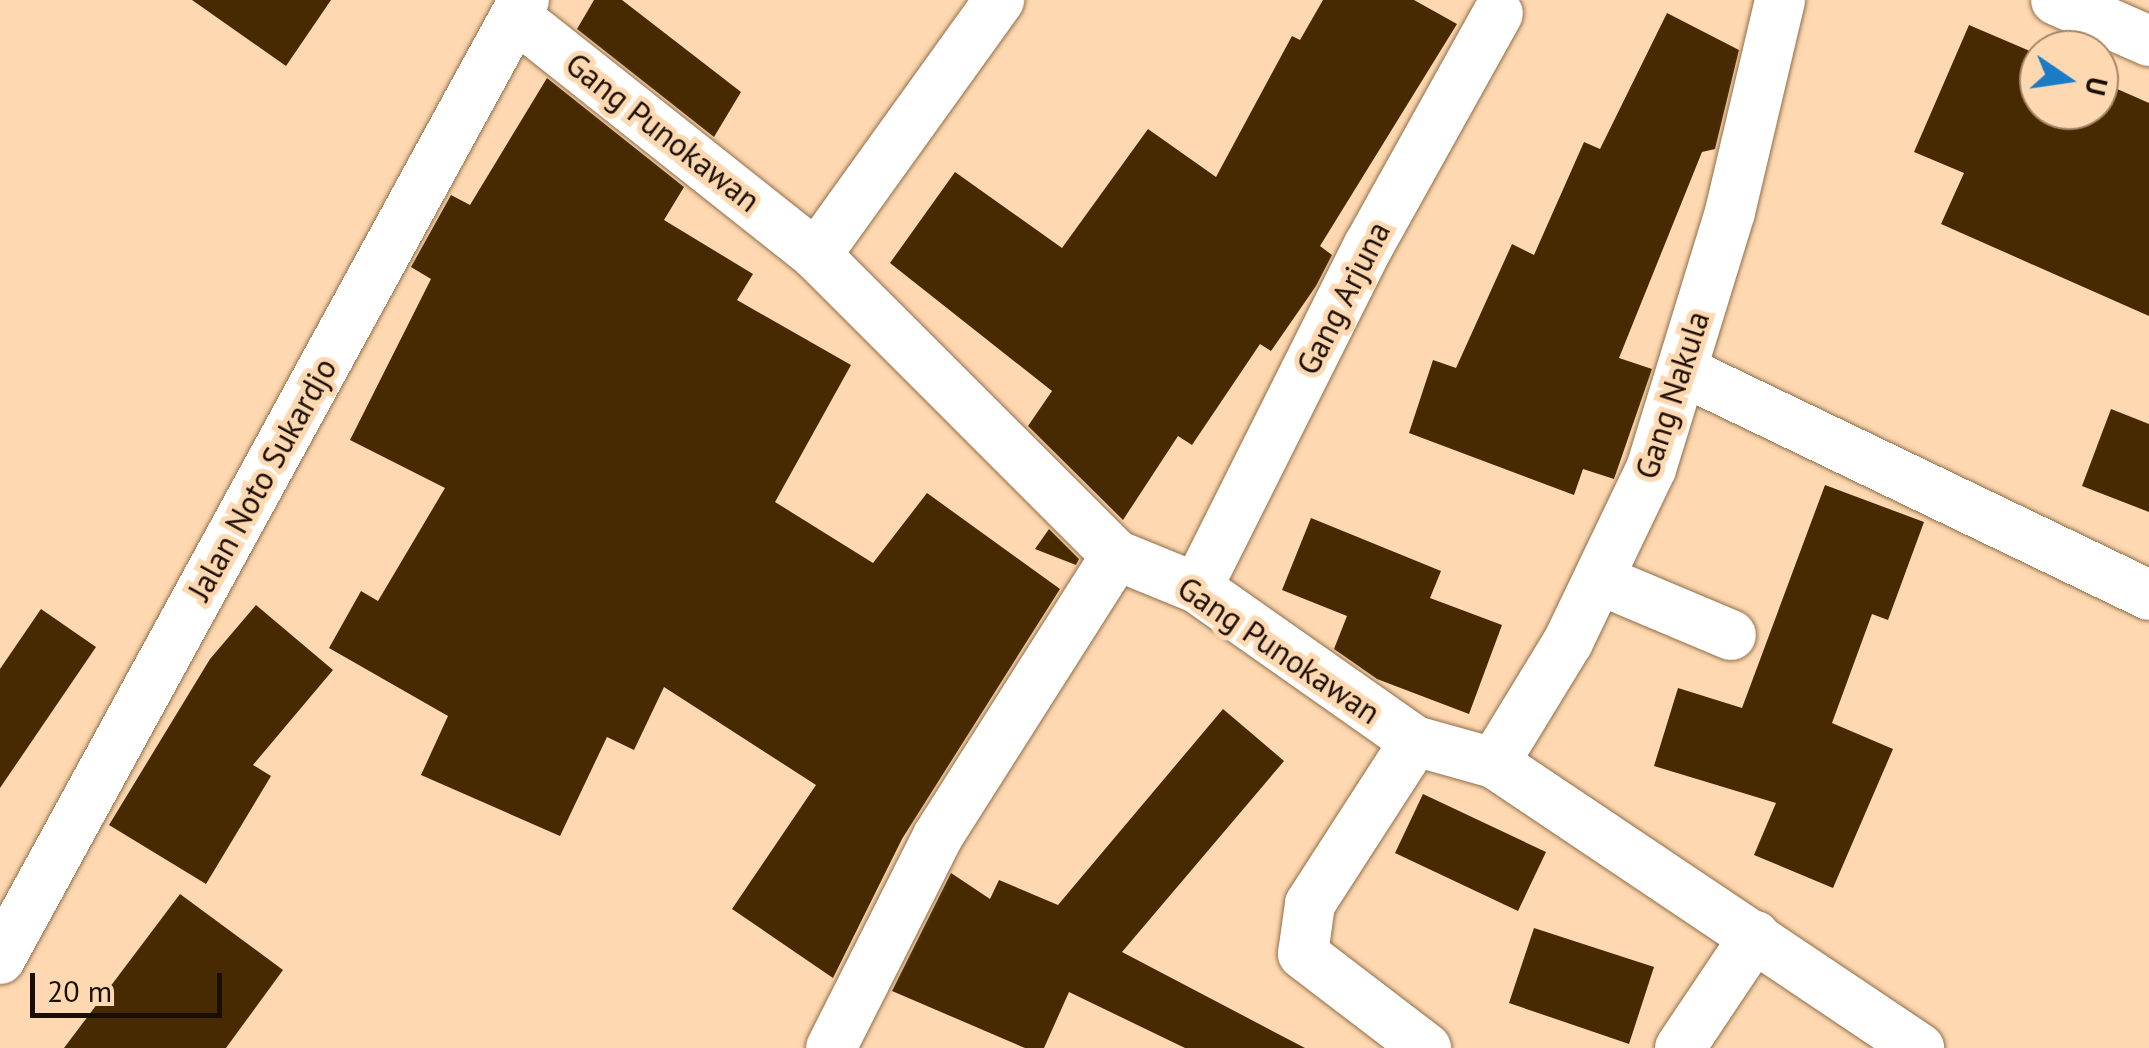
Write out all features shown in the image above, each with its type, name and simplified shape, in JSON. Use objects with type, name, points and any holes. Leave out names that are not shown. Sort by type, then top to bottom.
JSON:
[{"type":"street","points":[[816,255],[999,0]]},
{"type":"street","name":"Gang Nakula","points":[[1494,763],[1600,580],[1684,370],[1780,0]]},
{"type":"street","points":[[2056,0],[2149,41]]},
{"type":"street","name":"Gang Punokawan","points":[[520,8],[816,255],[1116,555],[1197,588],[1414,741],[1494,763],[1918,1048]]},
{"type":"street","name":"Jalan Noto Sukardjo","points":[[0,958],[520,8]]},
{"type":"street","name":"Gang Arjuna","points":[[1197,588],[1369,245],[1498,14]]},
{"type":"street","points":[[1684,370],[2149,595]]},
{"type":"street","points":[[831,1048],[938,836],[1116,555]]},
{"type":"street","points":[[1600,580],[1731,635]]},
{"type":"street","points":[[1414,741],[1310,904],[1303,954],[1426,1048]]},
{"type":"street","points":[[1680,1048],[1755,936]]},
{"type":"building","points":[[192,0],[331,0],[286,66]]},
{"type":"building","points":[[594,0],[622,0],[741,92],[714,137],[577,29]]},
{"type":"building","points":[[1323,0],[1414,0],[1457,24],[1320,246],[1332,255],[1316,286],[1271,351],[1260,344],[1192,445],[1178,436],[1123,520],[1028,426],[1052,391],[890,263],[955,172],[1062,248],[1148,129],[1216,177],[1292,36],[1300,40]]},
{"type":"building","points":[[1667,13],[1739,50],[1715,149],[1702,152],[1619,358],[1652,369],[1614,479],[1583,469],[1574,495],[1409,433],[1433,360],[1456,368],[1512,244],[1534,255],[1584,142],[1600,149]]},
{"type":"building","points":[[1969,25],[2019,46],[2019,130],[2119,130],[2119,90],[2149,103],[2149,316],[1941,224],[1964,173],[1914,152]]},
{"type":"building","points":[[547,78],[684,187],[664,220],[753,274],[737,300],[851,365],[775,502],[873,563],[927,493],[1060,589],[902,839],[833,978],[732,909],[816,785],[664,687],[634,750],[607,737],[560,836],[421,775],[448,716],[329,648],[361,591],[378,601],[445,488],[350,440],[431,279],[411,267],[451,195],[470,205]]},
{"type":"building","points":[[2111,409],[2149,424],[2149,512],[2082,486]]},
{"type":"building","points":[[1825,485],[1924,522],[1888,620],[1872,614],[1832,723],[1893,749],[1833,888],[1754,855],[1776,803],[1654,766],[1678,688],[1742,708]]},
{"type":"building","points":[[1311,518],[1441,571],[1430,598],[1502,625],[1469,714],[1377,679],[1334,649],[1347,616],[1282,590]]},
{"type":"building","points":[[1049,529],[1079,559],[1076,565],[1035,549]]},
{"type":"building","points":[[256,605],[333,670],[253,765],[271,776],[206,884],[109,825],[210,659]]},
{"type":"building","points":[[41,609],[96,647],[0,788],[0,669]]},
{"type":"building","points":[[1223,709],[1284,761],[1122,952],[1305,1048],[1185,1048],[1069,992],[1044,1048],[1025,1048],[892,991],[951,873],[990,899],[999,880],[1058,905]]},
{"type":"building","points":[[1423,794],[1546,852],[1518,911],[1395,853]]},
{"type":"building","points":[[180,894],[283,970],[226,1048],[64,1048]]},
{"type":"building","points":[[1534,928],[1654,967],[1629,1044],[1509,1003]]}]
